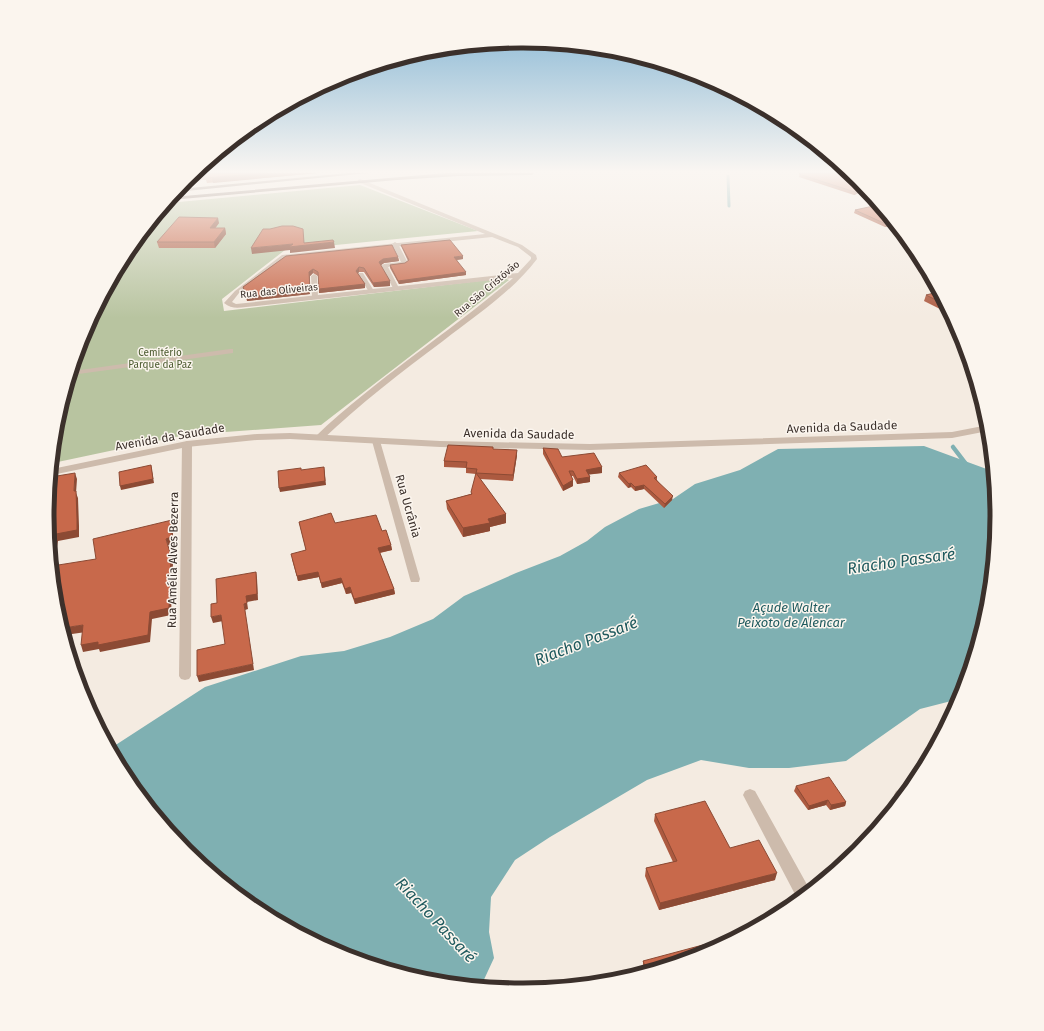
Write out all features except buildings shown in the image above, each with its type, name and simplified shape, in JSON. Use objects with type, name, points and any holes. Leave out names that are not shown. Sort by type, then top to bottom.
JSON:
[{"type":"street","name":"Rua São Cristóvão","points":[[319,438],[366,397],[483,307],[532,264],[534,256],[520,246],[458,221]]},
{"type":"street","name":"Rua das Oliveiras","points":[[492,235],[284,256],[237,292],[228,303],[234,306],[520,275]]},
{"type":"street","points":[[395,244],[405,263],[384,266],[396,288]]},
{"type":"street","points":[[360,274],[371,291]]},
{"type":"street","points":[[314,276],[315,298]]},
{"type":"street","points":[[76,373],[230,351]]},
{"type":"street","name":"Avenida da Saudade","points":[[57,471],[187,444],[257,437],[319,438],[440,444],[590,447],[945,436],[982,430]]},
{"type":"street","name":"Rua Ucrânia","points":[[376,441],[415,579]]},
{"type":"street","name":"Rua Amélia Alves Bezerra","points":[[185,676],[187,444]]},
{"type":"street","points":[[750,795],[801,890]]},
{"type":"green space","name":"Cemitério Parque da Paz","points":[[159,221],[453,221],[478,231],[285,250],[222,299],[224,311],[504,278],[509,280],[321,425],[185,435],[57,462],[63,424],[70,395],[79,365],[90,337],[117,282],[133,256]]},
{"type":"water","name":"Açude Walter Peixoto de Alencar","points":[[924,446],[987,469],[990,516],[986,577],[974,636],[965,666],[951,701],[920,709],[846,761],[789,768],[749,768],[701,760],[647,780],[550,837],[515,860],[491,897],[489,932],[494,958],[483,981],[431,974],[372,958],[315,935],[262,904],[237,886],[191,846],[151,800],[133,775],[115,745],[205,687],[301,656],[344,651],[390,637],[433,619],[464,596],[516,573],[560,556],[587,541],[605,527],[639,509],[673,499],[695,484],[740,470],[778,449]]},
{"type":"waterway","points":[[953,447],[966,464]]},
{"type":"water label","name":"Riacho Passaré","points":[[901,561]]},
{"type":"water label","name":"Riacho Passaré","points":[[586,641]]},
{"type":"water label","name":"Riacho Passaré","points":[[436,920]]}]
